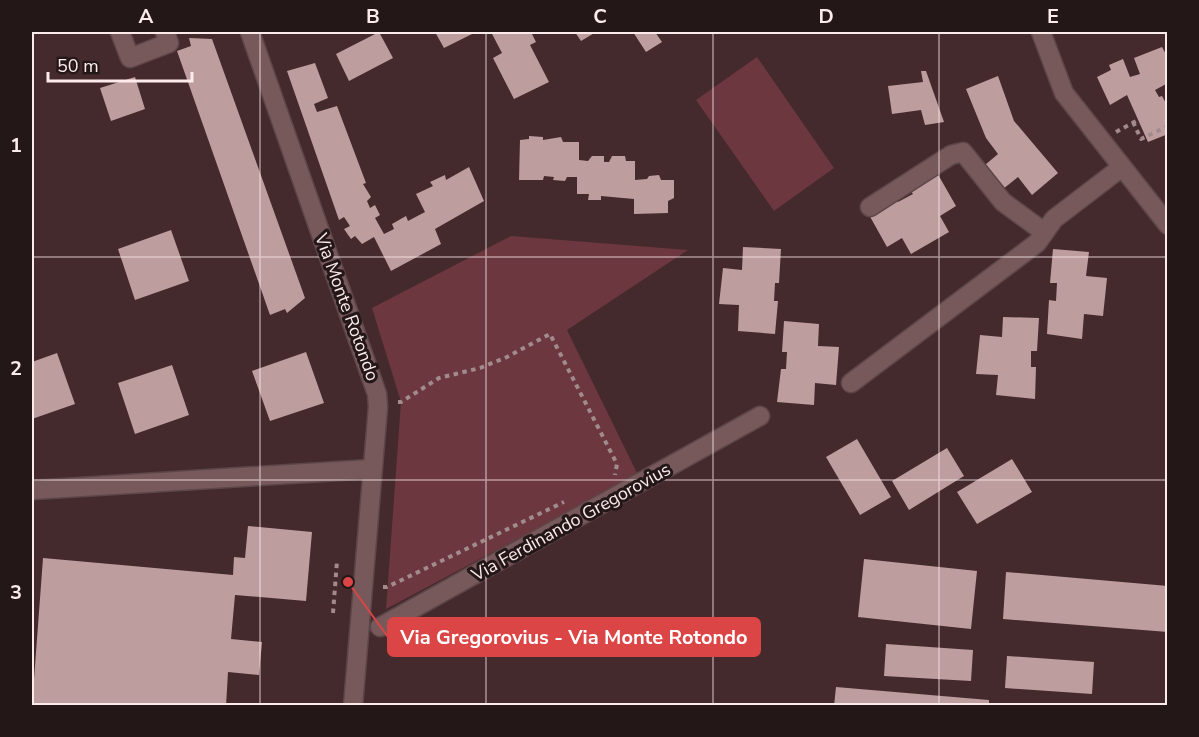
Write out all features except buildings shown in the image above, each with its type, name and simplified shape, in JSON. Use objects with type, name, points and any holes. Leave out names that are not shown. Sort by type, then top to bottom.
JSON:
[{"type":"street","points":[[120,32],[130,58],[169,43],[165,32]]},
{"type":"street","name":"Via Monte Rotondo","points":[[250,32],[374,382],[378,407],[371,469]]},
{"type":"street","points":[[1041,32],[1064,93],[1167,225]]},
{"type":"street","points":[[870,207],[951,155],[963,152],[1003,202],[1044,232]]},
{"type":"street","points":[[851,383],[1036,243],[1053,219],[1122,167]]},
{"type":"street","name":"Via Ferdinando Gregorovius","points":[[381,627],[760,416]]},
{"type":"street","points":[[32,490],[371,469],[353,705]]},
{"type":"path","points":[[1115,132],[1138,120]]},
{"type":"path","points":[[1133,122],[1141,139],[1167,126]]},
{"type":"path","points":[[398,402],[439,378],[498,361],[550,334],[617,464],[617,473],[612,478]]},
{"type":"path","points":[[383,587],[569,499]]},
{"type":"path","points":[[333,613],[337,561]]},
{"type":"shaded area","points":[[757,57],[834,168],[774,211],[696,100]]},
{"type":"shaded area","points":[[511,236],[688,250],[567,330],[638,475],[386,609],[401,402],[372,308]]},
{"type":"place","name":"Via Gregorovius - Via Monte Rotondo","points":[[348,582]]}]
